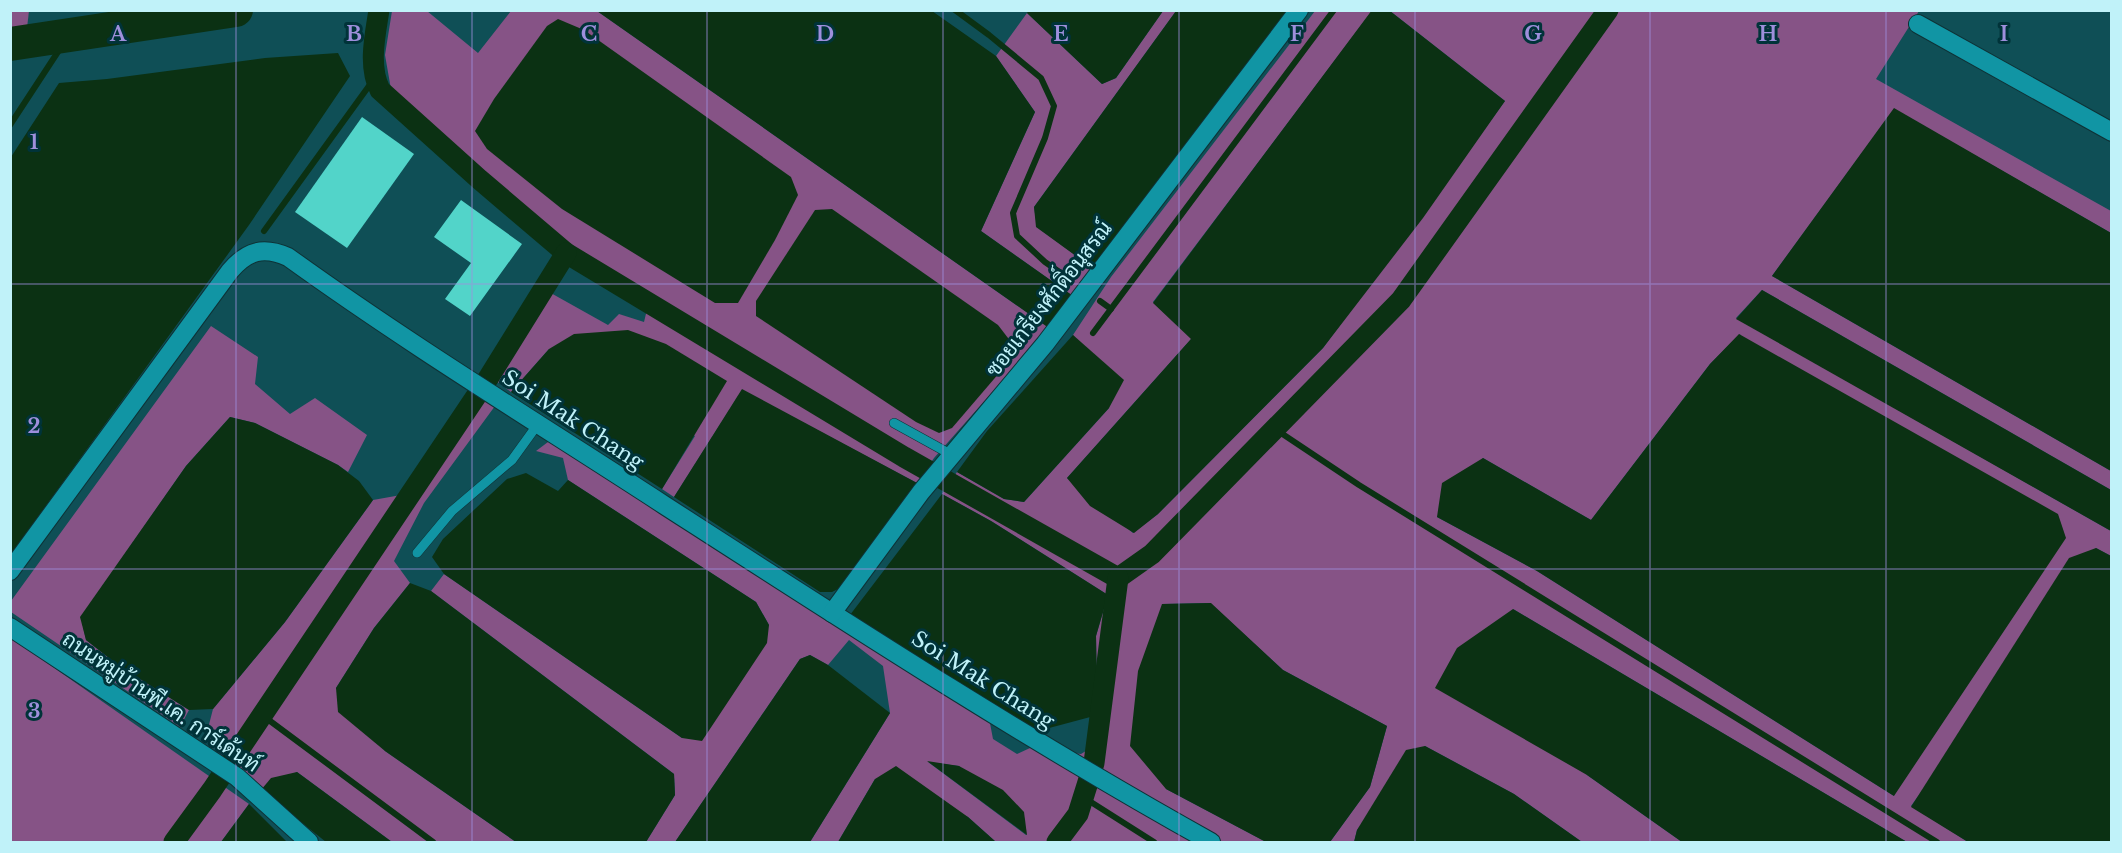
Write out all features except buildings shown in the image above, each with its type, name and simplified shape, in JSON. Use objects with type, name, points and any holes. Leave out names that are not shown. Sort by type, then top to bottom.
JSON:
[{"type":"street","name":"ซอยเกรียงศักดิ์อนุสรณ์","points":[[832,613],[921,492],[1045,344],[1299,10]]},
{"type":"street","points":[[1918,24],[2112,132]]},
{"type":"street","name":"Soi Mak Chang","points":[[10,571],[242,257],[264,251],[278,253],[288,257],[470,381],[832,613],[1106,783],[1211,843]]},
{"type":"street","name":"ถนนหมู่บ้านพี.เค. การ์เด้นท์","points":[[10,627],[237,777],[309,843]]},
{"type":"lane","points":[[417,553],[452,511],[512,460],[538,423]]},
{"type":"lane","points":[[894,423],[948,459]]},
{"type":"shaded area","points":[[1029,10],[1163,11],[1116,78],[1102,84],[1027,13]]},
{"type":"shaded area","points":[[1372,10],[1390,11],[1505,101],[1423,218],[1323,348],[1158,514],[1134,533],[1090,506],[1067,478],[1191,339],[1153,303]]},
{"type":"shaded area","points":[[10,11],[29,11],[27,28],[11,32]]},
{"type":"shaded area","points":[[392,11],[427,11],[478,53],[511,11],[597,11],[1049,328],[934,458],[917,483],[742,390],[674,497],[662,489],[695,436],[549,349],[511,392],[484,372],[549,292],[608,325],[619,314],[644,322],[651,293],[554,238],[468,166],[392,95],[385,55]]},
{"type":"shaded area","points":[[597,11],[932,11],[996,56],[1035,112],[981,231],[1073,296],[1049,328]]},
{"type":"shaded area","points":[[1163,11],[1176,11],[1034,207],[1037,227],[1094,269],[1073,296],[981,231],[1035,112],[996,56],[1027,13],[1102,84],[1116,78]]},
{"type":"shaded area","points":[[1176,11],[1287,11],[1110,244],[1094,269],[1036,227],[1034,207]]},
{"type":"shaded area","points":[[1315,11],[1372,11],[1153,302],[1192,338],[1067,478],[1133,533],[1158,514],[1323,348],[1505,101],[1390,11],[1919,11],[1876,79],[2111,211],[2111,233],[1894,109],[1772,276],[2111,471],[2111,490],[1762,290],[1736,318],[2111,531],[2111,556],[2096,548],[1911,806],[1968,842],[1907,842],[1513,609],[1587,775],[1682,842],[1582,842],[1514,794],[1425,746],[1357,830],[1354,842],[1330,842],[1370,787],[1387,726],[1283,670],[1210,603],[1162,604],[1166,789],[1266,842],[996,842],[968,817],[875,779],[838,842],[810,842],[890,713],[883,666],[849,640],[828,665],[810,655],[800,659],[675,842],[646,842],[675,795],[674,774],[431,591],[444,574],[682,738],[769,625],[756,602],[568,480],[563,458],[536,451],[552,439],[989,718],[993,739],[1017,754],[1030,748],[1081,754],[1089,749],[1097,693],[1096,636],[1108,595],[991,521],[942,494],[957,472],[1004,499],[1024,502],[1109,408],[1083,346],[1073,335],[1111,277]],"holes":[[[1740,334],[1894,796],[1537,571],[1437,517],[1483,458],[1591,520],[1710,364]],[[928,762],[959,766],[1027,835],[1026,835]]]},
{"type":"shaded area","points":[[558,19],[584,30],[791,177],[798,195],[738,303],[715,303],[562,209],[487,149],[475,131],[494,99],[547,26]]},
{"type":"shaded area","points":[[338,53],[350,76],[249,225],[11,554],[11,157],[59,83],[107,79],[265,58]]},
{"type":"shaded area","points":[[1894,108],[2111,233],[2111,471],[1772,276]]},
{"type":"shaded area","points":[[832,209],[998,325],[1018,351],[952,428],[939,433],[916,422],[756,316],[756,301],[815,210]]},
{"type":"shaded area","points":[[1762,290],[2111,490],[2111,531],[1736,319]]},
{"type":"shaded area","points":[[211,326],[258,357],[255,384],[290,414],[315,398],[367,435],[348,472],[255,423],[230,417],[186,466],[81,617],[86,640],[118,665],[189,710],[180,727],[11,612],[11,601]]},
{"type":"shaded area","points":[[628,330],[666,344],[727,381],[662,489],[511,392],[549,349],[574,334]]},
{"type":"shaded area","points":[[1739,334],[2058,514],[2066,538],[1894,796],[1537,571],[1437,517],[1442,483],[1483,458],[1591,520],[1710,364]]},
{"type":"shaded area","points":[[1073,335],[1124,380],[1109,408],[1024,502],[1004,499],[957,472],[987,431]]},
{"type":"shaded area","points":[[742,389],[917,483],[842,587],[832,592],[820,592],[674,497]]},
{"type":"shaded area","points":[[471,394],[495,406],[424,503],[394,561],[410,583],[374,628],[336,688],[385,751],[516,842],[392,842],[297,772],[261,790],[205,740],[213,709],[285,622],[373,500],[401,495]]},
{"type":"shaded area","points":[[230,417],[255,423],[338,465],[359,481],[373,500],[285,622],[213,709],[189,710],[118,665],[86,640],[80,617],[186,466]]},
{"type":"shaded area","points":[[526,473],[558,491],[568,480],[756,602],[769,625],[767,643],[702,741],[682,738],[444,574],[432,557],[443,539],[507,479]]},
{"type":"shaded area","points":[[942,494],[991,521],[1108,595],[1096,636],[1097,693],[1094,716],[1038,731],[850,615]]},
{"type":"shaded area","points":[[2096,548],[2111,556],[2111,842],[1968,842],[1911,807],[2069,558]]},
{"type":"shaded area","points":[[410,583],[431,591],[674,774],[675,795],[646,842],[516,842],[385,751],[338,712],[336,688],[374,628]]},
{"type":"shaded area","points":[[1211,603],[1283,670],[1387,726],[1370,787],[1330,842],[1266,842],[1166,789],[1130,746],[1138,671],[1162,604]]},
{"type":"shaded area","points":[[1513,609],[1907,842],[1682,842],[1587,775],[1435,688],[1457,648]]},
{"type":"shaded area","points":[[10,637],[249,804],[221,842],[11,842]]},
{"type":"shaded area","points":[[810,655],[828,665],[890,713],[810,842],[675,842],[800,659]]},
{"type":"shaded area","points":[[1425,746],[1514,794],[1582,842],[1354,842],[1357,830],[1406,750]]},
{"type":"shaded area","points":[[927,761],[959,766],[1003,790],[1024,812],[1027,835]]},
{"type":"shaded area","points":[[896,766],[968,817],[996,842],[838,842],[875,779]]},
{"type":"shaded area","points":[[297,772],[392,842],[326,842],[261,790],[271,778]]},
{"type":"shaded area","points":[[249,804],[287,842],[221,842]]},
{"type":"waterway","points":[[10,44],[236,10]]},
{"type":"waterway","points":[[379,10],[373,61],[380,90],[566,253],[904,457],[1118,578],[1152,554],[1401,300],[1608,10]]},
{"type":"waterway","points":[[955,10],[1041,78],[1054,106],[1045,138],[1013,213],[1017,236],[1045,262],[1071,280]]},
{"type":"waterway","points":[[1093,333],[1334,10]]},
{"type":"waterway","points":[[10,125],[69,35]]},
{"type":"waterway","points":[[264,231],[374,79]]},
{"type":"waterway","points":[[174,842],[212,790],[489,377],[566,253]]},
{"type":"waterway","points":[[1100,301],[1111,309]]},
{"type":"waterway","points":[[1275,429],[1359,485],[1937,842]]},
{"type":"waterway","points":[[1057,842],[1078,814],[1094,763],[1118,578]]},
{"type":"waterway","points":[[262,715],[433,842]]},
{"type":"waterway","points":[[1083,797],[1154,842]]}]
